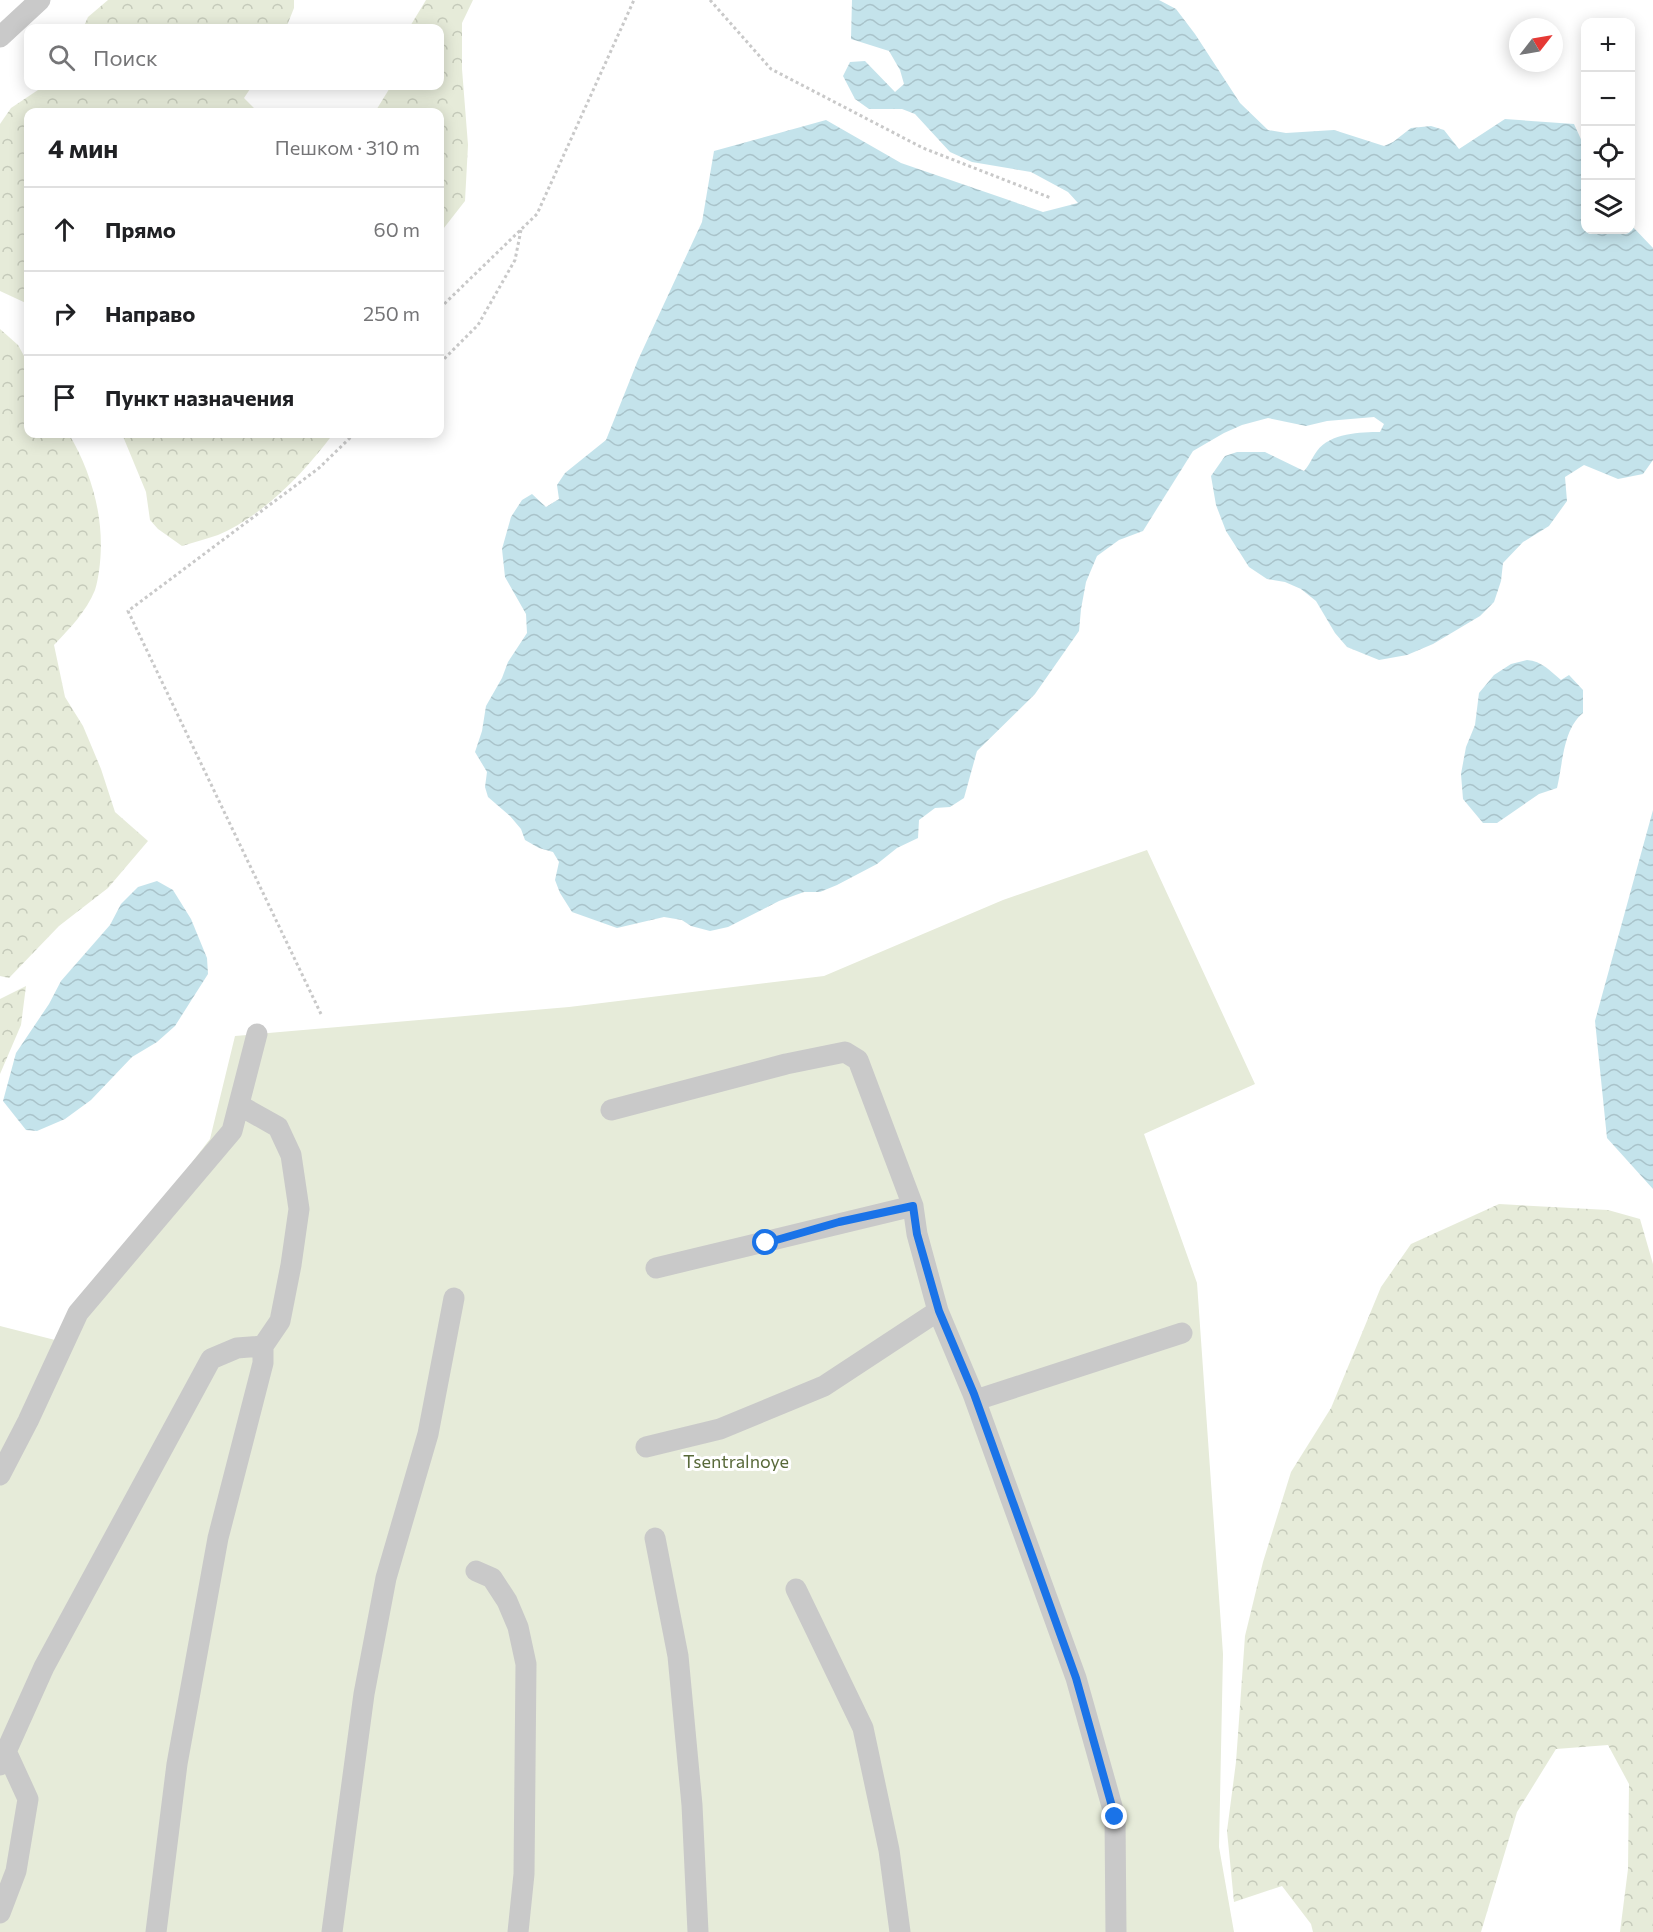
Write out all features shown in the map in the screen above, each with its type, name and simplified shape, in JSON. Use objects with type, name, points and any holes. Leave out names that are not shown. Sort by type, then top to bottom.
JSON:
[{"type":"street","points":[[0,37],[40,0]]},
{"type":"street","points":[[0,1475],[28,1421],[78,1313],[232,1131],[257,1034]]},
{"type":"street","points":[[611,1110],[786,1064],[845,1052],[858,1060],[913,1206],[917,1234],[939,1311],[976,1400],[1076,1678],[1115,1817],[1116,1932]]},
{"type":"street","points":[[156,1932],[177,1764],[218,1538],[263,1363],[263,1346],[280,1321],[299,1209],[291,1155],[278,1127],[238,1105]]},
{"type":"street","points":[[656,1268],[913,1206]]},
{"type":"street","points":[[332,1932],[364,1694],[386,1578],[428,1434],[454,1298]]},
{"type":"street","points":[[646,1447],[720,1430],[824,1386],[939,1311]]},
{"type":"street","points":[[976,1400],[1182,1333]]},
{"type":"street","points":[[0,1913],[16,1871],[28,1799],[3,1758],[44,1667],[211,1359],[237,1348],[263,1346]]},
{"type":"street","points":[[655,1538],[678,1656],[692,1805],[698,1932]]},
{"type":"street","points":[[476,1572],[492,1578],[507,1601],[518,1627],[526,1664],[524,1874],[518,1932]]},
{"type":"street","points":[[796,1589],[863,1728],[889,1850],[900,1932]]},
{"type":"path","points":[[444,304],[537,214],[634,0]]},
{"type":"path","points":[[710,0],[771,69],[923,148],[1051,198]]},
{"type":"path","points":[[444,359],[478,325],[515,260],[522,229]]},
{"type":"path","points":[[321,1014],[128,611],[319,468],[350,438]]},
{"type":"green space","points":[[108,0],[294,0],[294,8],[288,24],[85,24],[88,17]]},
{"type":"green space","points":[[426,0],[473,0],[462,23],[462,69],[468,145],[465,201],[444,228],[444,108],[377,108],[389,90],[444,90],[444,24],[411,24]]},
{"type":"green space","points":[[38,90],[249,90],[244,98],[254,108],[24,108],[24,302],[0,291],[0,124],[11,108]]},
{"type":"green space","points":[[0,329],[18,345],[24,356],[24,438],[71,438],[85,466],[96,500],[101,553],[95,590],[82,613],[54,645],[65,697],[83,726],[101,769],[115,812],[148,841],[108,888],[59,926],[9,978],[0,976]]},
{"type":"green space","points":[[124,438],[330,438],[296,478],[267,505],[235,527],[182,546],[158,529],[150,520],[146,492]]},
{"type":"green space","name":"Tsentralnoye","points":[[1147,850],[1255,1084],[1144,1134],[1197,1283],[1223,1654],[1219,1847],[1234,1932],[0,1932],[0,1326],[55,1340],[210,1139],[235,1036],[569,1007],[824,976],[1003,900]]},
{"type":"green space","points":[[26,986],[21,1025],[0,1074],[0,999]]},
{"type":"green space","points":[[1499,1204],[1608,1210],[1640,1219],[1653,1264],[1653,1932],[1620,1932],[1628,1869],[1629,1784],[1608,1745],[1556,1749],[1517,1812],[1481,1932],[1313,1932],[1311,1924],[1282,1886],[1234,1902],[1227,1831],[1236,1762],[1245,1636],[1263,1562],[1291,1472],[1331,1408],[1381,1287],[1411,1244]]},
{"type":"water","points":[[852,0],[1159,0],[1176,9],[1240,103],[1268,130],[1286,133],[1334,130],[1384,146],[1411,128],[1431,126],[1444,130],[1459,149],[1505,119],[1574,124],[1581,139],[1581,234],[1635,234],[1635,229],[1653,248],[1653,460],[1643,474],[1618,479],[1584,465],[1565,477],[1567,501],[1549,526],[1523,542],[1503,563],[1501,581],[1494,602],[1480,616],[1433,644],[1407,655],[1379,660],[1347,647],[1335,633],[1316,601],[1301,589],[1285,582],[1267,579],[1249,567],[1226,531],[1216,505],[1211,476],[1225,456],[1237,452],[1265,452],[1304,471],[1317,451],[1330,440],[1364,432],[1380,432],[1384,424],[1374,417],[1327,421],[1306,426],[1268,418],[1224,433],[1193,451],[1143,531],[1119,540],[1097,556],[1086,582],[1079,631],[1035,694],[977,751],[964,798],[950,807],[935,808],[919,820],[918,838],[897,848],[877,864],[837,885],[820,892],[804,892],[779,901],[728,927],[710,931],[691,926],[682,920],[664,917],[617,928],[572,912],[555,880],[559,862],[553,852],[539,848],[525,840],[521,829],[510,816],[488,797],[485,787],[487,772],[475,752],[482,731],[486,706],[508,662],[527,633],[526,614],[505,577],[502,549],[511,517],[522,500],[532,494],[546,507],[559,499],[557,485],[565,473],[606,440],[638,360],[702,222],[714,151],[826,120],[901,163],[1043,212],[1078,203],[1068,192],[1031,172],[972,162],[950,152],[915,114],[902,109],[869,109],[855,99],[843,76],[850,62],[865,61],[895,92],[904,84],[900,70],[889,51],[851,39]]},
{"type":"water","points":[[1527,660],[1541,664],[1561,680],[1569,675],[1583,690],[1583,713],[1571,728],[1557,788],[1539,794],[1497,823],[1483,823],[1463,799],[1461,774],[1466,747],[1475,725],[1479,693],[1494,675],[1511,664]]},
{"type":"water","points":[[1653,810],[1653,1189],[1607,1138],[1595,1021]]},
{"type":"water","points":[[157,881],[173,890],[191,919],[207,958],[208,974],[175,1026],[157,1042],[132,1057],[91,1100],[65,1119],[37,1131],[26,1130],[3,1101],[16,1053],[49,1004],[61,981],[110,925],[121,904],[138,887]]},
{"type":"route","points":[[766,1243],[839,1222],[913,1206],[917,1234],[939,1311],[974,1394],[1076,1678],[1115,1817]]}]
